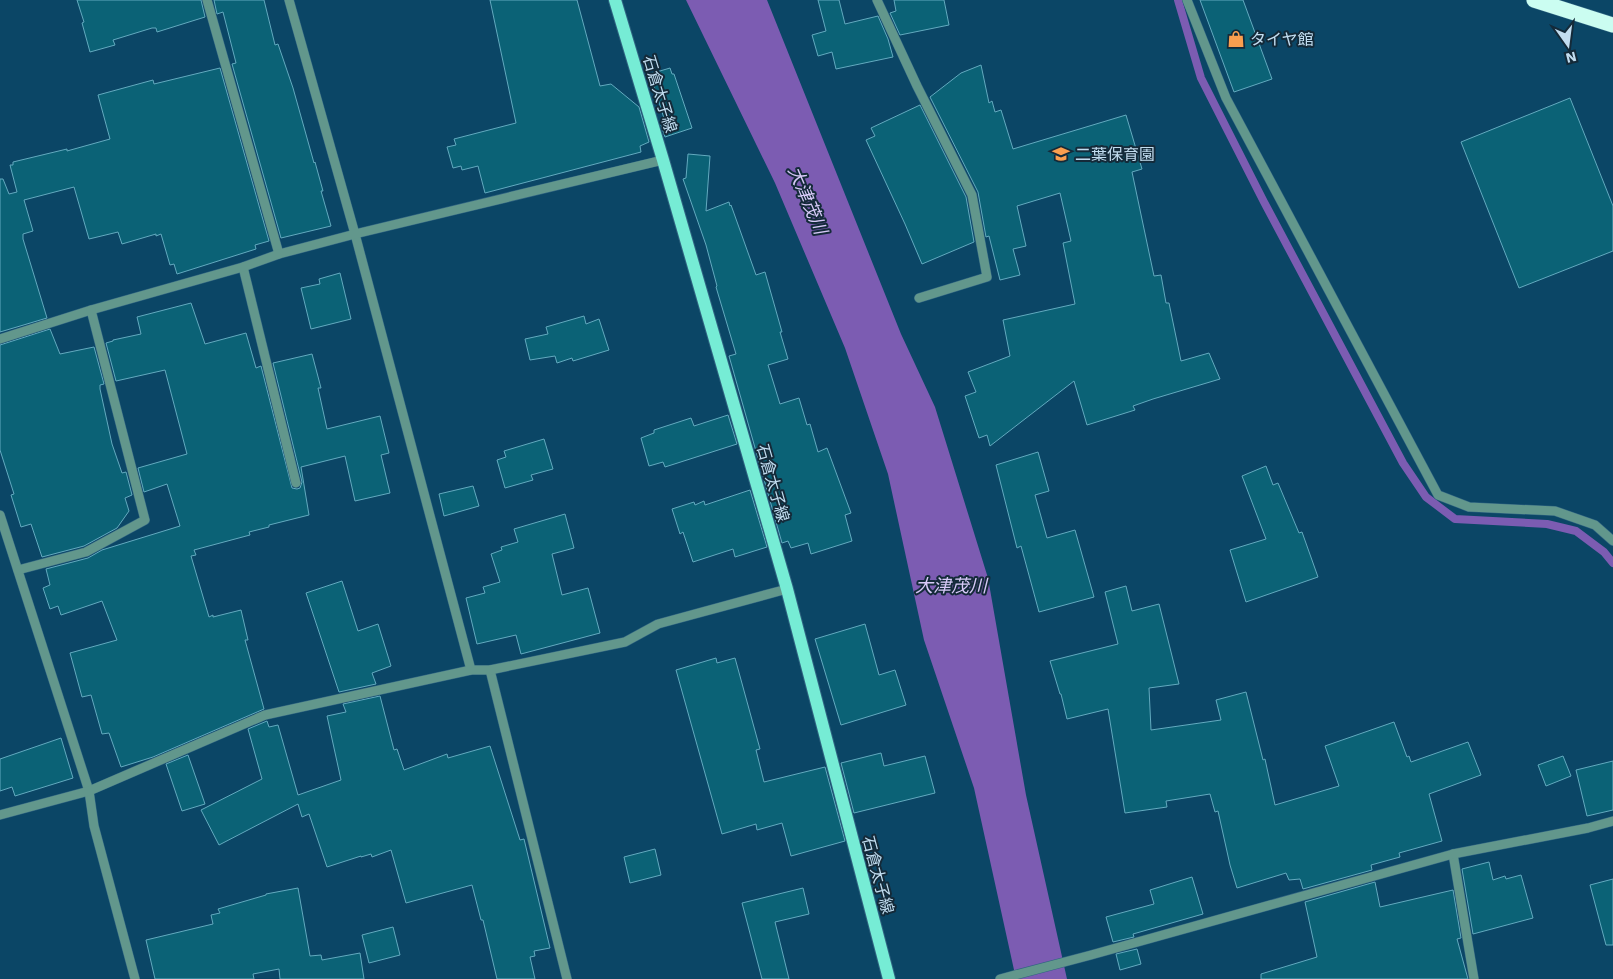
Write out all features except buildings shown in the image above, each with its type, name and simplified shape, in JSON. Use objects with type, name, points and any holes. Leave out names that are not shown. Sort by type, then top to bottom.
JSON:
[{"type":"highway","points":[[1534,0],[1613,25]]},
{"type":"main road","name":"石倉太子線","points":[[615,0],[787,590],[889,979]]},
{"type":"street","points":[[207,0],[279,254]]},
{"type":"street","points":[[289,0],[355,234],[471,670]]},
{"type":"street","points":[[877,0],[917,86],[972,195],[987,277],[919,298]]},
{"type":"street","points":[[1187,0],[1226,98],[1438,495],[1469,507],[1555,511],[1595,525],[1613,541]]},
{"type":"street","points":[[0,339],[91,310],[242,267],[279,254],[663,160]]},
{"type":"street","points":[[242,267],[296,483]]},
{"type":"street","points":[[18,570],[86,552],[145,520],[91,310]]},
{"type":"street","points":[[0,515],[90,791],[94,826],[135,979]]},
{"type":"street","points":[[0,815],[90,791],[265,715],[471,670],[490,670],[625,642],[658,624],[787,590]]},
{"type":"street","points":[[490,670],[567,979]]},
{"type":"street","points":[[1000,979],[1091,956],[1453,854],[1588,828],[1613,821]]},
{"type":"street","points":[[1453,854],[1474,979]]},
{"type":"water","name":"大津茂川","points":[[686,0],[767,0],[901,334],[935,407],[988,578],[1026,795],[1067,979],[1016,979],[974,788],[924,640],[888,474],[845,348],[775,183]]},
{"type":"waterway","points":[[1178,0],[1201,78],[1264,202],[1403,463],[1426,497],[1455,519],[1547,524],[1576,531],[1604,552],[1613,563]]},
{"type":"place","name":"タイヤ館","points":[[1236,39]]},
{"type":"place","name":"二葉保育園","points":[[1061,154]]}]
